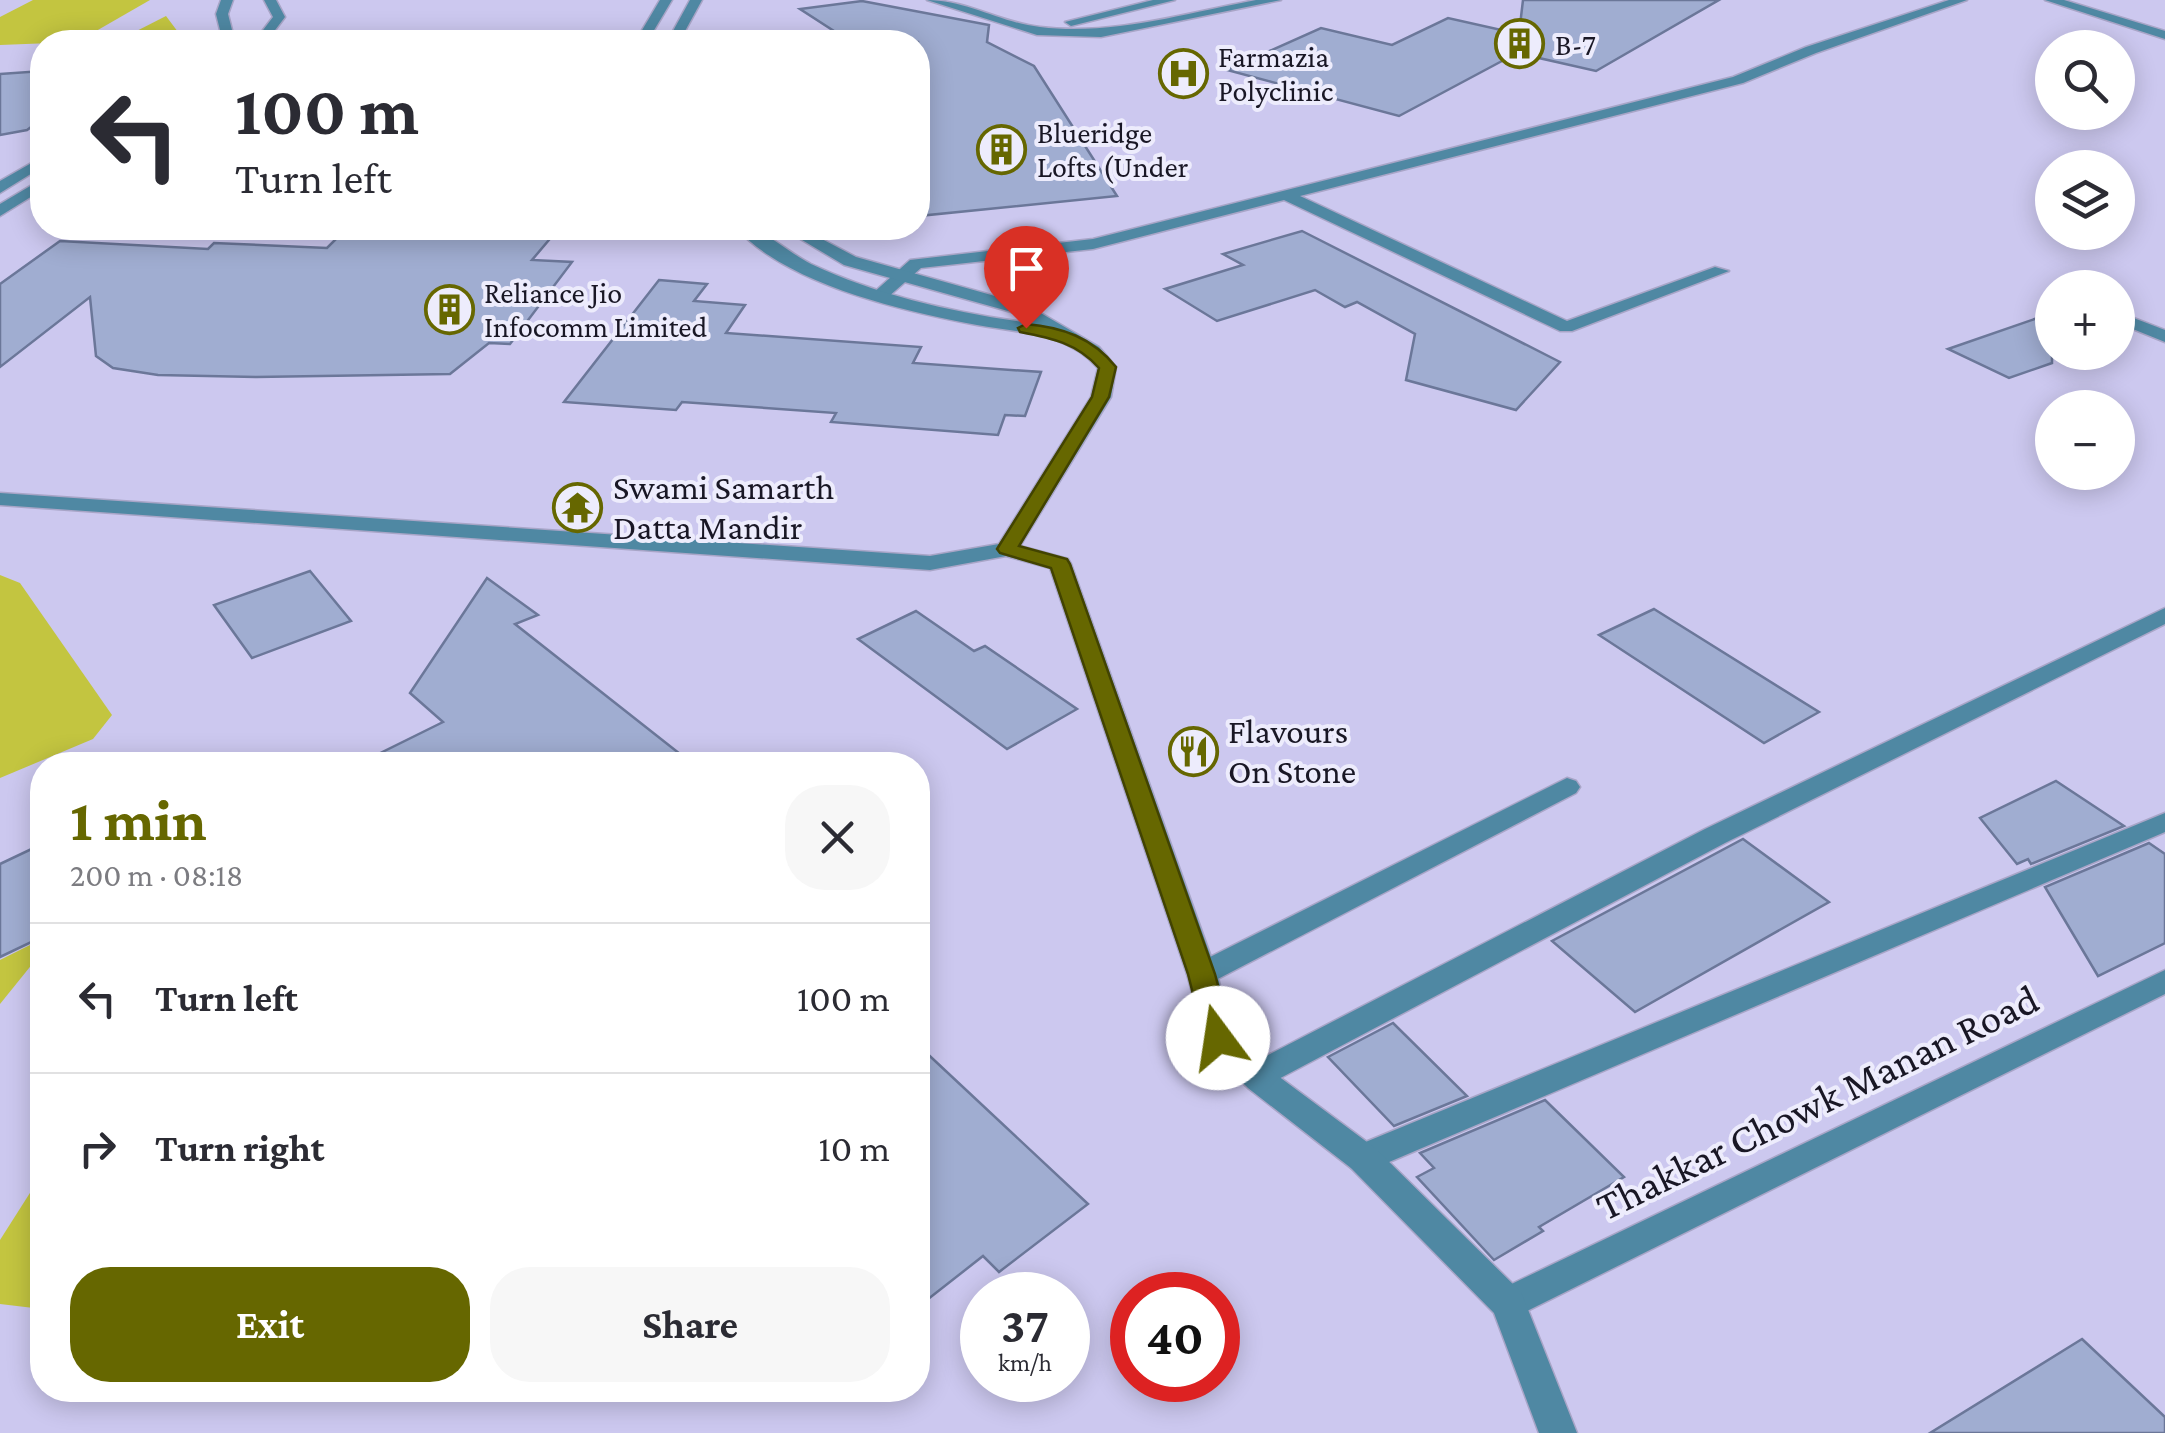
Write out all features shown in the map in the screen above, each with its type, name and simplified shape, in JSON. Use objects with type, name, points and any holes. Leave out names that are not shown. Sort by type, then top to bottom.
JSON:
[{"type":"street","points":[[226,30],[222,14],[227,0]]},
{"type":"street","points":[[270,0],[279,18],[270,30]]},
{"type":"street","points":[[648,30],[666,0]]},
{"type":"street","points":[[680,30],[696,0]]},
{"type":"street","points":[[933,0],[1037,31],[1134,29],[1275,0]]},
{"type":"street","points":[[1037,31],[1169,0]]},
{"type":"street","points":[[881,294],[916,264],[1093,244],[1738,80],[1811,50],[1960,0]]},
{"type":"street","points":[[2050,0],[2165,35]]},
{"type":"street","points":[[0,188],[30,169]]},
{"type":"street","points":[[0,212],[30,192]]},
{"type":"street","points":[[1285,195],[1566,327],[1721,271]]},
{"type":"street","points":[[760,240],[784,258],[820,275],[881,294],[998,326],[1053,331]]},
{"type":"street","points":[[811,240],[850,262],[1021,309],[1093,351],[1108,367],[1101,397],[1007,549]]},
{"type":"street","points":[[2135,325],[2165,338]]},
{"type":"street","points":[[0,500],[930,564],[1007,549],[1060,564],[1202,974],[1218,1038],[1256,1076],[1363,1158],[1508,1304],[1558,1433]]},
{"type":"street","points":[[1256,1076],[1715,836],[2165,615]]},
{"type":"street","points":[[1202,974],[1568,787]]},
{"type":"street","points":[[1363,1158],[2165,822]]},
{"type":"street","name":"Thakkar Chowk Manan Road","points":[[1508,1304],[2165,981]]},
{"type":"shaded area","points":[[33,0],[150,0],[98,30],[30,30],[30,44],[0,45],[0,17]]},
{"type":"shaded area","points":[[166,16],[176,30],[139,30]]},
{"type":"shaded area","points":[[0,575],[20,583],[112,715],[93,739],[62,752],[30,752],[30,765],[0,778]]},
{"type":"shaded area","points":[[30,945],[30,967],[0,1004],[0,960]]},
{"type":"shaded area","points":[[30,1193],[30,1308],[0,1304],[0,1240]]},
{"type":"building","points":[[1523,0],[1719,0],[1596,71],[1517,53],[1399,116],[1227,70],[1321,28],[1392,45],[1448,18],[1519,34]]},
{"type":"building","name":"Blueridge Lofts (Under","points":[[862,1],[989,25],[987,42],[1034,66],[1117,196],[930,215],[930,30],[832,30],[800,9]]},
{"type":"building","points":[[30,72],[27,130],[0,135],[0,74]]},
{"type":"building","points":[[1302,231],[1560,362],[1516,410],[1406,380],[1415,334],[1357,302],[1345,307],[1315,290],[1217,321],[1165,289],[1243,265],[1223,254]]},
{"type":"building","points":[[335,240],[549,240],[532,260],[572,262],[510,344],[489,343],[450,374],[256,377],[158,375],[113,368],[96,356],[90,297],[0,367],[0,284],[60,241],[208,249],[214,243],[327,248]]},
{"type":"building","points":[[659,280],[707,284],[694,301],[745,305],[726,333],[921,347],[913,363],[1041,372],[1025,416],[1005,415],[998,435],[831,422],[836,413],[682,402],[676,410],[564,402]]},
{"type":"building","points":[[2035,319],[2035,369],[2009,378],[1948,349]]},
{"type":"building","points":[[310,571],[351,621],[252,658],[214,605]]},
{"type":"building","points":[[487,578],[538,615],[515,624],[677,752],[382,752],[443,722],[410,693]]},
{"type":"building","points":[[1654,609],[1819,712],[1764,743],[1599,635]]},
{"type":"building","points":[[916,611],[974,651],[985,646],[1077,709],[1007,749],[858,639]]},
{"type":"building","points":[[2056,781],[2124,826],[2031,864],[2028,859],[2017,864],[1980,818]]},
{"type":"building","points":[[1743,839],[1829,902],[1635,1012],[1552,941]]},
{"type":"building","points":[[2149,843],[2165,854],[2165,943],[2098,976],[2045,887]]},
{"type":"building","points":[[30,850],[30,943],[0,957],[0,864]]},
{"type":"building","points":[[1393,1023],[1467,1096],[1394,1126],[1328,1057]]},
{"type":"building","points":[[930,1056],[1088,1204],[999,1272],[983,1256],[930,1298]]},
{"type":"building","points":[[1545,1100],[1624,1177],[1539,1227],[1543,1231],[1494,1260],[1417,1177],[1434,1168],[1420,1153]]},
{"type":"building","points":[[2082,1339],[2165,1417],[2165,1433],[1930,1433]]},
{"type":"place","name":"B-7","points":[[1520,44]]},
{"type":"place","name":"Farmazia Polyclinic","points":[[1183,73]]},
{"type":"place","name":"Blueridge Lofts (Under","points":[[1002,149]]},
{"type":"place","name":"Reliance Jio Infocomm Limited","points":[[449,309]]},
{"type":"place","name":"Swami Samarth Datta Mandir","points":[[578,507]]},
{"type":"place","name":"Flavours On Stone","points":[[1193,751]]},
{"type":"route","points":[[1026,328],[1053,331],[1093,351],[1108,367],[1101,397],[1007,549],[1060,564],[1202,974],[1218,1038]]}]
